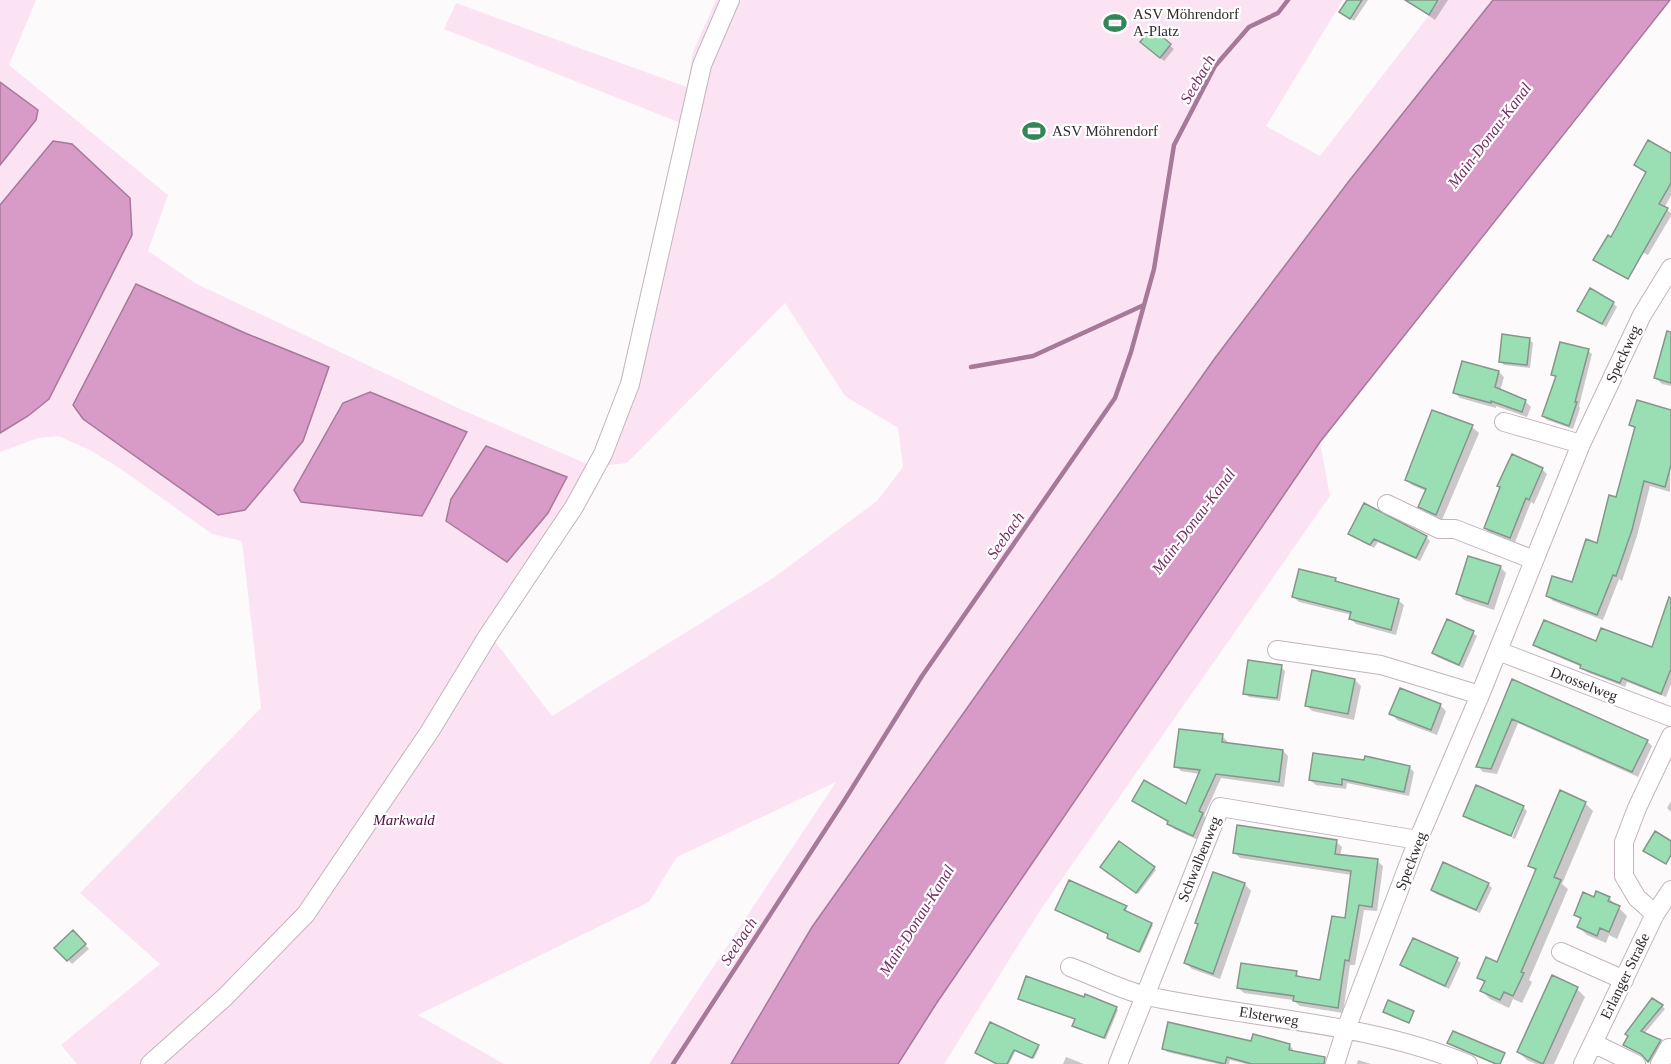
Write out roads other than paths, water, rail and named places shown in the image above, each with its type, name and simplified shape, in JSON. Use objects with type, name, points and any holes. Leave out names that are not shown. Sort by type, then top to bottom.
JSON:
[{"type":"street","points":[[150,1064],[225,997],[306,914],[430,731],[487,637],[574,507],[603,454],[630,384],[702,65],[730,0]]},
{"type":"street","name":"Speckweg","points":[[1335,1064],[1346,1029],[1418,840],[1480,695],[1581,444],[1642,315],[1671,268]]},
{"type":"street","points":[[1504,422],[1581,444]]},
{"type":"street","points":[[1387,504],[1439,529],[1455,529],[1534,560]]},
{"type":"street","points":[[1277,651],[1382,665],[1480,695]]},
{"type":"street","name":"Drosselweg","points":[[1498,651],[1671,717]]},
{"type":"street","points":[[1655,914],[1637,898],[1624,876],[1624,842],[1637,808],[1671,736]]},
{"type":"street","name":"Schwalbenweg","points":[[1118,1064],[1220,807],[1418,840]]},
{"type":"street","name":"Erlanger Straße","points":[[1583,1064],[1655,914],[1670,894]]},
{"type":"street","points":[[1561,952],[1624,980]]},
{"type":"street","name":"Elsterweg","points":[[1071,967],[1145,995],[1346,1029],[1400,1041],[1468,1064]]},
{"type":"street","points":[[1593,1043],[1636,1064]]},
{"type":"water","name":"Main-Donau-Kanal","points":[[1493,0],[1670,0],[1320,442],[936,1004],[898,1064],[731,1064],[812,927],[1215,358],[1349,181]]},
{"type":"water","points":[[0,82],[38,110],[36,120],[0,165]]},
{"type":"water","points":[[53,141],[72,144],[130,198],[132,235],[49,399],[28,416],[0,433],[0,205]]},
{"type":"water","points":[[136,284],[245,333],[329,367],[303,441],[245,510],[218,515],[83,419],[73,405]]},
{"type":"water","points":[[370,392],[467,432],[422,516],[301,502],[294,490],[343,403]]},
{"type":"water","points":[[486,446],[567,477],[548,513],[507,562],[446,521],[451,499]]},
{"type":"waterway","name":"Seebach","points":[[673,1064],[844,801],[922,676],[1115,398],[1131,352],[1154,269],[1174,145],[1215,66],[1249,27],[1278,13],[1288,0]]},
{"type":"waterway","points":[[971,367],[1033,356],[1144,305]]},
{"type":"place","name":"ASV Möhrendorf A-Platz","points":[[1115,23]]},
{"type":"place","name":"ASV Möhrendorf","points":[[1034,131]]},
{"type":"park label","name":"Markwald","points":[[404,820]]}]
